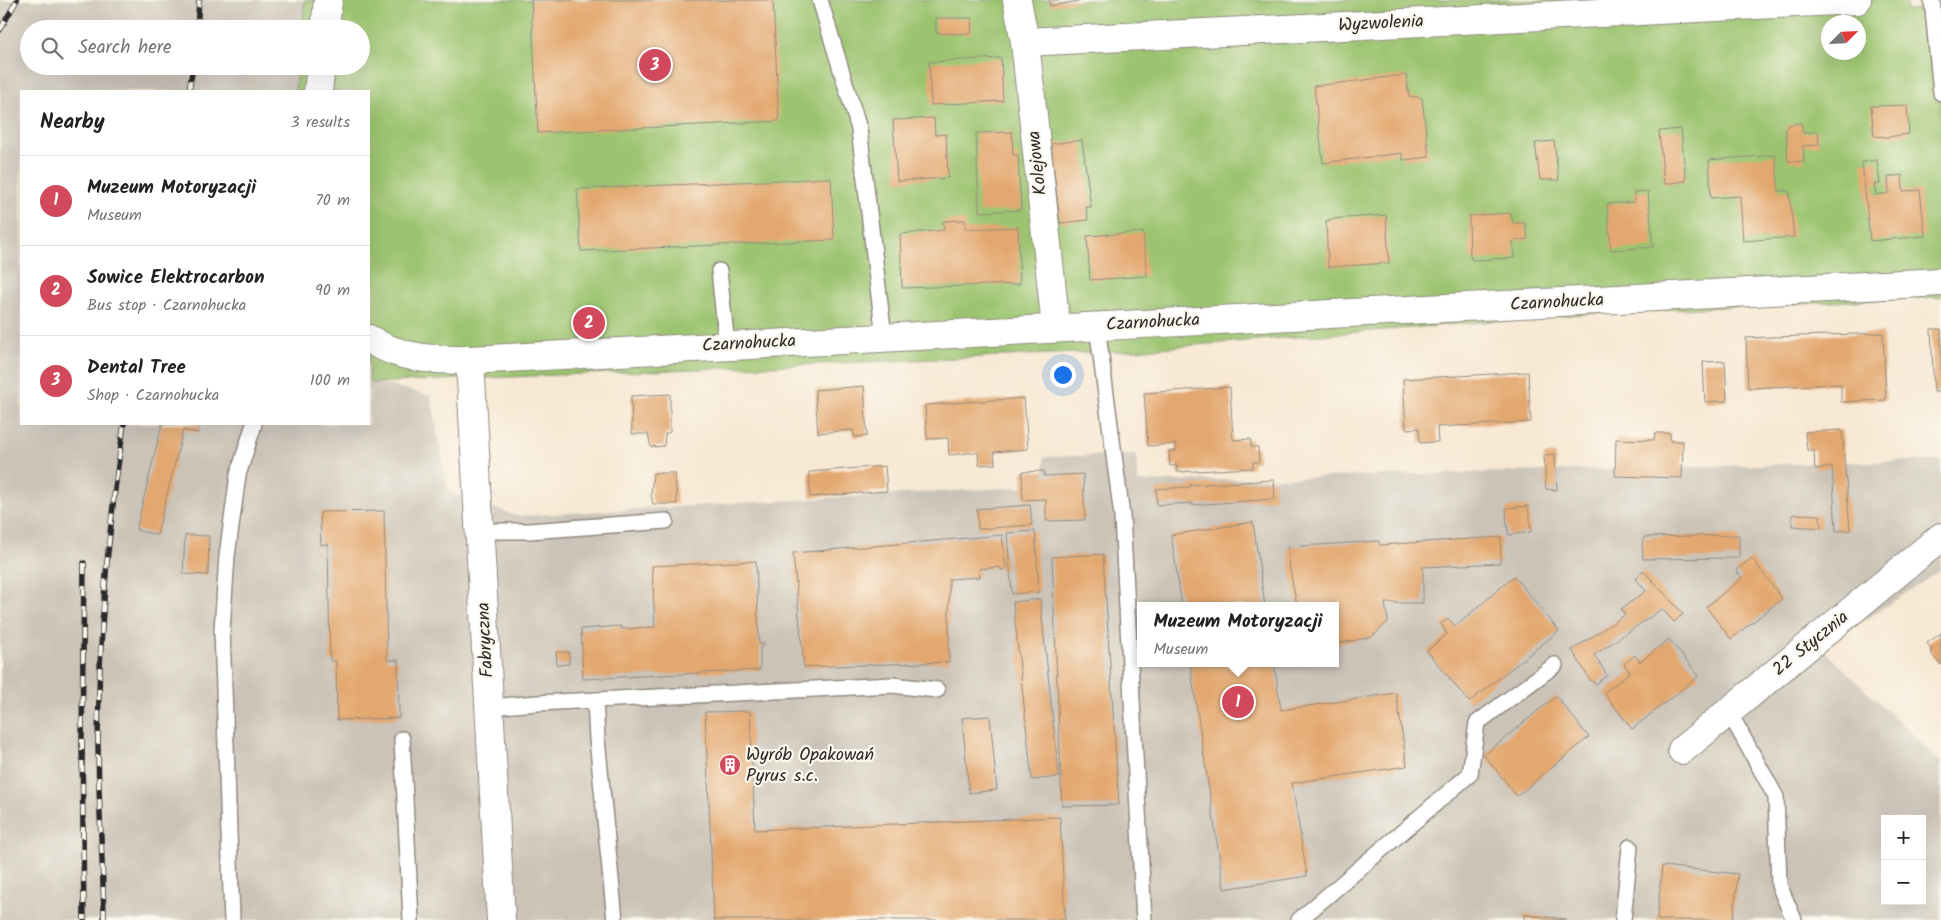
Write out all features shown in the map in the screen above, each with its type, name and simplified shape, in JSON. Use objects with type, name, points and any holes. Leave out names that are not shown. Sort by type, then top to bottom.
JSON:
[{"type":"street","points":[[326,20],[328,0]]},
{"type":"street","name":"Kolejowa","points":[[1016,0],[1025,42],[1056,327]]},
{"type":"street","name":"Wyzwolenia","points":[[1025,42],[1857,0]]},
{"type":"street","points":[[318,90],[320,75]]},
{"type":"street","name":"Czarnohucka","points":[[370,340],[396,353],[436,360],[470,360],[1056,327],[1459,309],[1941,282]]},
{"type":"street","name":"Fabryczna","points":[[470,360],[501,920]]},
{"type":"street","name":"22 Stycznia","points":[[1682,750],[1941,538]]},
{"type":"lane","points":[[820,0],[859,129],[884,337]]},
{"type":"lane","points":[[1932,0],[1941,93]]},
{"type":"lane","points":[[719,271],[727,346]]},
{"type":"lane","points":[[1097,326],[1122,516],[1144,920]]},
{"type":"lane","points":[[232,920],[222,630],[227,556],[238,475],[254,425]]},
{"type":"lane","points":[[479,531],[529,531],[666,521]]},
{"type":"lane","points":[[1299,920],[1470,774],[1477,723],[1555,665]]},
{"type":"lane","points":[[489,707],[892,685],[937,690]]},
{"type":"lane","points":[[595,700],[596,739],[615,920]]},
{"type":"lane","points":[[1728,712],[1776,797],[1778,885],[1794,920]]},
{"type":"lane","points":[[402,740],[411,920]]},
{"type":"lane","points":[[1623,920],[1630,847]]},
{"type":"shaded area","points":[[0,0],[1012,0],[370,91],[20,90],[20,425],[370,425],[370,380],[431,396],[448,492],[517,516],[1023,487],[1022,472],[1044,471],[1044,457],[1136,454],[1138,482],[1941,460],[1941,570],[1822,648],[1941,762],[1941,920],[0,920]]},
{"type":"green space","points":[[305,0],[1906,0],[1907,10],[1941,7],[1941,297],[1594,313],[1121,351],[370,383],[370,90],[295,90],[297,75],[370,75],[370,20],[303,20]]},
{"type":"building","points":[[531,0],[773,0],[779,121],[538,133]]},
{"type":"building","points":[[1049,0],[1080,0],[1080,1],[1050,6]]},
{"type":"building","points":[[936,18],[972,18],[971,34],[936,33]]},
{"type":"building","points":[[1001,58],[1003,101],[931,105],[929,62]]},
{"type":"building","points":[[1406,75],[1409,96],[1422,98],[1429,157],[1403,160],[1402,153],[1323,163],[1314,86]]},
{"type":"building","points":[[1907,105],[1909,134],[1887,137],[1874,136],[1871,106]]},
{"type":"building","points":[[934,118],[935,135],[946,134],[948,178],[897,181],[893,120]]},
{"type":"building","points":[[1801,123],[1803,133],[1818,131],[1819,145],[1803,146],[1804,162],[1788,161],[1786,129],[1788,125]]},
{"type":"building","points":[[1681,129],[1686,181],[1664,184],[1659,131]]},
{"type":"building","points":[[1012,132],[1013,155],[1018,155],[1021,210],[979,212],[976,133]]},
{"type":"building","points":[[1082,140],[1091,207],[1086,207],[1088,220],[1060,223],[1051,144]]},
{"type":"building","points":[[1554,141],[1559,180],[1540,180],[1535,143]]},
{"type":"building","points":[[1775,155],[1779,191],[1789,191],[1794,237],[1743,241],[1740,196],[1711,198],[1709,160]]},
{"type":"building","points":[[1877,160],[1880,184],[1874,184],[1876,195],[1889,193],[1888,177],[1902,175],[1903,191],[1920,190],[1925,236],[1870,241],[1862,162]]},
{"type":"building","points":[[831,178],[834,240],[581,251],[577,189]]},
{"type":"building","points":[[1648,191],[1653,247],[1611,250],[1607,204],[1635,202],[1634,192]]},
{"type":"building","points":[[1511,213],[1513,223],[1525,223],[1528,239],[1513,241],[1514,258],[1472,260],[1470,256],[1469,216]]},
{"type":"building","points":[[1386,215],[1389,263],[1328,267],[1326,221]]},
{"type":"building","points":[[965,220],[965,229],[1018,227],[1020,284],[902,288],[900,234],[944,230],[943,221]]},
{"type":"building","points":[[1143,232],[1147,276],[1090,280],[1087,236]]},
{"type":"building","points":[[1931,329],[1941,329],[1941,392],[1934,392]]},
{"type":"building","points":[[1883,333],[1886,400],[1841,402],[1841,384],[1748,388],[1746,338]]},
{"type":"building","points":[[1725,361],[1727,401],[1705,402],[1703,362]]},
{"type":"building","points":[[1528,372],[1531,422],[1437,427],[1438,442],[1420,443],[1419,428],[1406,429],[1403,379]]},
{"type":"building","points":[[864,386],[867,436],[854,437],[853,430],[818,433],[815,390]]},
{"type":"building","points":[[1230,387],[1233,440],[1251,439],[1251,447],[1258,447],[1259,462],[1253,462],[1253,468],[1177,472],[1177,465],[1170,466],[1169,451],[1176,451],[1176,444],[1148,446],[1144,393]]},
{"type":"building","points":[[670,394],[670,432],[665,434],[664,446],[651,447],[648,434],[632,434],[631,396]]},
{"type":"building","points":[[1024,398],[1028,449],[994,452],[995,464],[979,465],[978,452],[949,455],[948,438],[927,439],[925,405]]},
{"type":"building","points":[[162,425],[200,425],[198,433],[183,430],[157,535],[136,530]]},
{"type":"building","points":[[1842,430],[1850,530],[1836,531],[1832,467],[1815,469],[1814,450],[1807,450],[1805,432]]},
{"type":"building","points":[[1655,433],[1670,433],[1670,441],[1683,441],[1682,478],[1615,476],[1616,439],[1654,440]]},
{"type":"building","points":[[1555,454],[1557,490],[1546,489],[1544,455]]},
{"type":"building","points":[[885,466],[887,491],[810,497],[809,472]]},
{"type":"building","points":[[1044,471],[1044,476],[1083,474],[1085,520],[1046,521],[1046,499],[1023,500],[1022,472]]},
{"type":"building","points":[[653,473],[675,473],[677,504],[653,504],[651,495]]},
{"type":"building","points":[[1274,480],[1275,499],[1191,505],[1192,503],[1157,505],[1156,489]]},
{"type":"building","points":[[1030,505],[1032,525],[978,529],[977,509]]},
{"type":"building","points":[[1528,506],[1531,532],[1509,535],[1506,508]]},
{"type":"building","points":[[384,511],[387,660],[398,660],[399,718],[337,720],[336,661],[330,661],[328,544],[321,545],[320,512]]},
{"type":"building","points":[[1792,515],[1820,515],[1821,528],[1792,526]]},
{"type":"building","points":[[1253,522],[1264,602],[1181,602],[1171,535]]},
{"type":"building","points":[[1035,531],[1039,592],[1012,594],[1007,533]]},
{"type":"building","points":[[185,535],[209,536],[208,575],[183,574]]},
{"type":"building","points":[[1002,535],[1006,569],[1001,570],[1000,567],[979,569],[980,577],[949,579],[949,662],[804,667],[793,553]]},
{"type":"building","points":[[1739,535],[1739,558],[1643,559],[1642,543],[1644,537]]},
{"type":"building","points":[[1501,537],[1500,563],[1423,567],[1423,603],[1385,603],[1388,622],[1372,637],[1339,643],[1339,602],[1296,602],[1288,547],[1379,541],[1380,545]]},
{"type":"building","points":[[1103,554],[1119,805],[1062,806],[1052,557]]},
{"type":"building","points":[[1752,558],[1782,599],[1731,639],[1706,607],[1742,578],[1736,570]]},
{"type":"building","points":[[756,561],[759,644],[764,644],[764,646],[760,647],[760,670],[583,679],[581,629],[621,626],[621,629],[655,627],[652,566]]},
{"type":"building","points":[[1643,570],[1683,614],[1674,622],[1662,609],[1594,655],[1607,675],[1596,684],[1590,680],[1572,650],[1625,615],[1621,609],[1646,591],[1636,579]]},
{"type":"building","points":[[1514,576],[1559,631],[1469,702],[1427,651],[1447,634],[1441,624],[1448,619],[1456,626]]},
{"type":"building","points":[[1040,599],[1059,777],[1032,780],[1013,602]]},
{"type":"building","points":[[1941,633],[1941,665],[1932,655],[1931,648],[1927,643]]},
{"type":"building","points":[[1669,639],[1699,676],[1632,729],[1604,693],[1630,672],[1624,664],[1635,655],[1640,662]]},
{"type":"building","points":[[556,652],[569,652],[569,664],[557,665]]},
{"type":"building","points":[[1191,667],[1275,667],[1281,710],[1396,693],[1407,766],[1292,783],[1307,876],[1224,889]]},
{"type":"building","points":[[1556,696],[1589,737],[1517,796],[1484,755]]},
{"type":"building","name":"Wyrób Opakowań Pyrus s.c.","points":[[750,711],[755,830],[1060,817],[1065,920],[714,920],[705,712]]},
{"type":"building","points":[[990,716],[997,790],[969,793],[962,718]]},
{"type":"building","points":[[1662,866],[1738,874],[1733,920],[1657,920]]},
{"type":"building","points":[[1524,915],[1566,919],[1566,920],[1524,920]]},
{"type":"railway","points":[[0,30],[17,0]]},
{"type":"railway","points":[[198,20],[199,0]]},
{"type":"railway","points":[[189,90],[192,75]]},
{"type":"railway","points":[[104,920],[98,761],[100,659],[109,541],[124,425]]},
{"type":"railway","points":[[84,563],[82,742],[84,920]]},
{"type":"place","name":"Dental Tree","points":[[655,65]]},
{"type":"place","name":"Sowice Elektrocarbon","points":[[589,323]]},
{"type":"place","name":"Muzeum Motoryzacji","points":[[1238,702]]},
{"type":"place","name":"Wyrób Opakowań Pyrus s.c.","points":[[730,765]]}]
